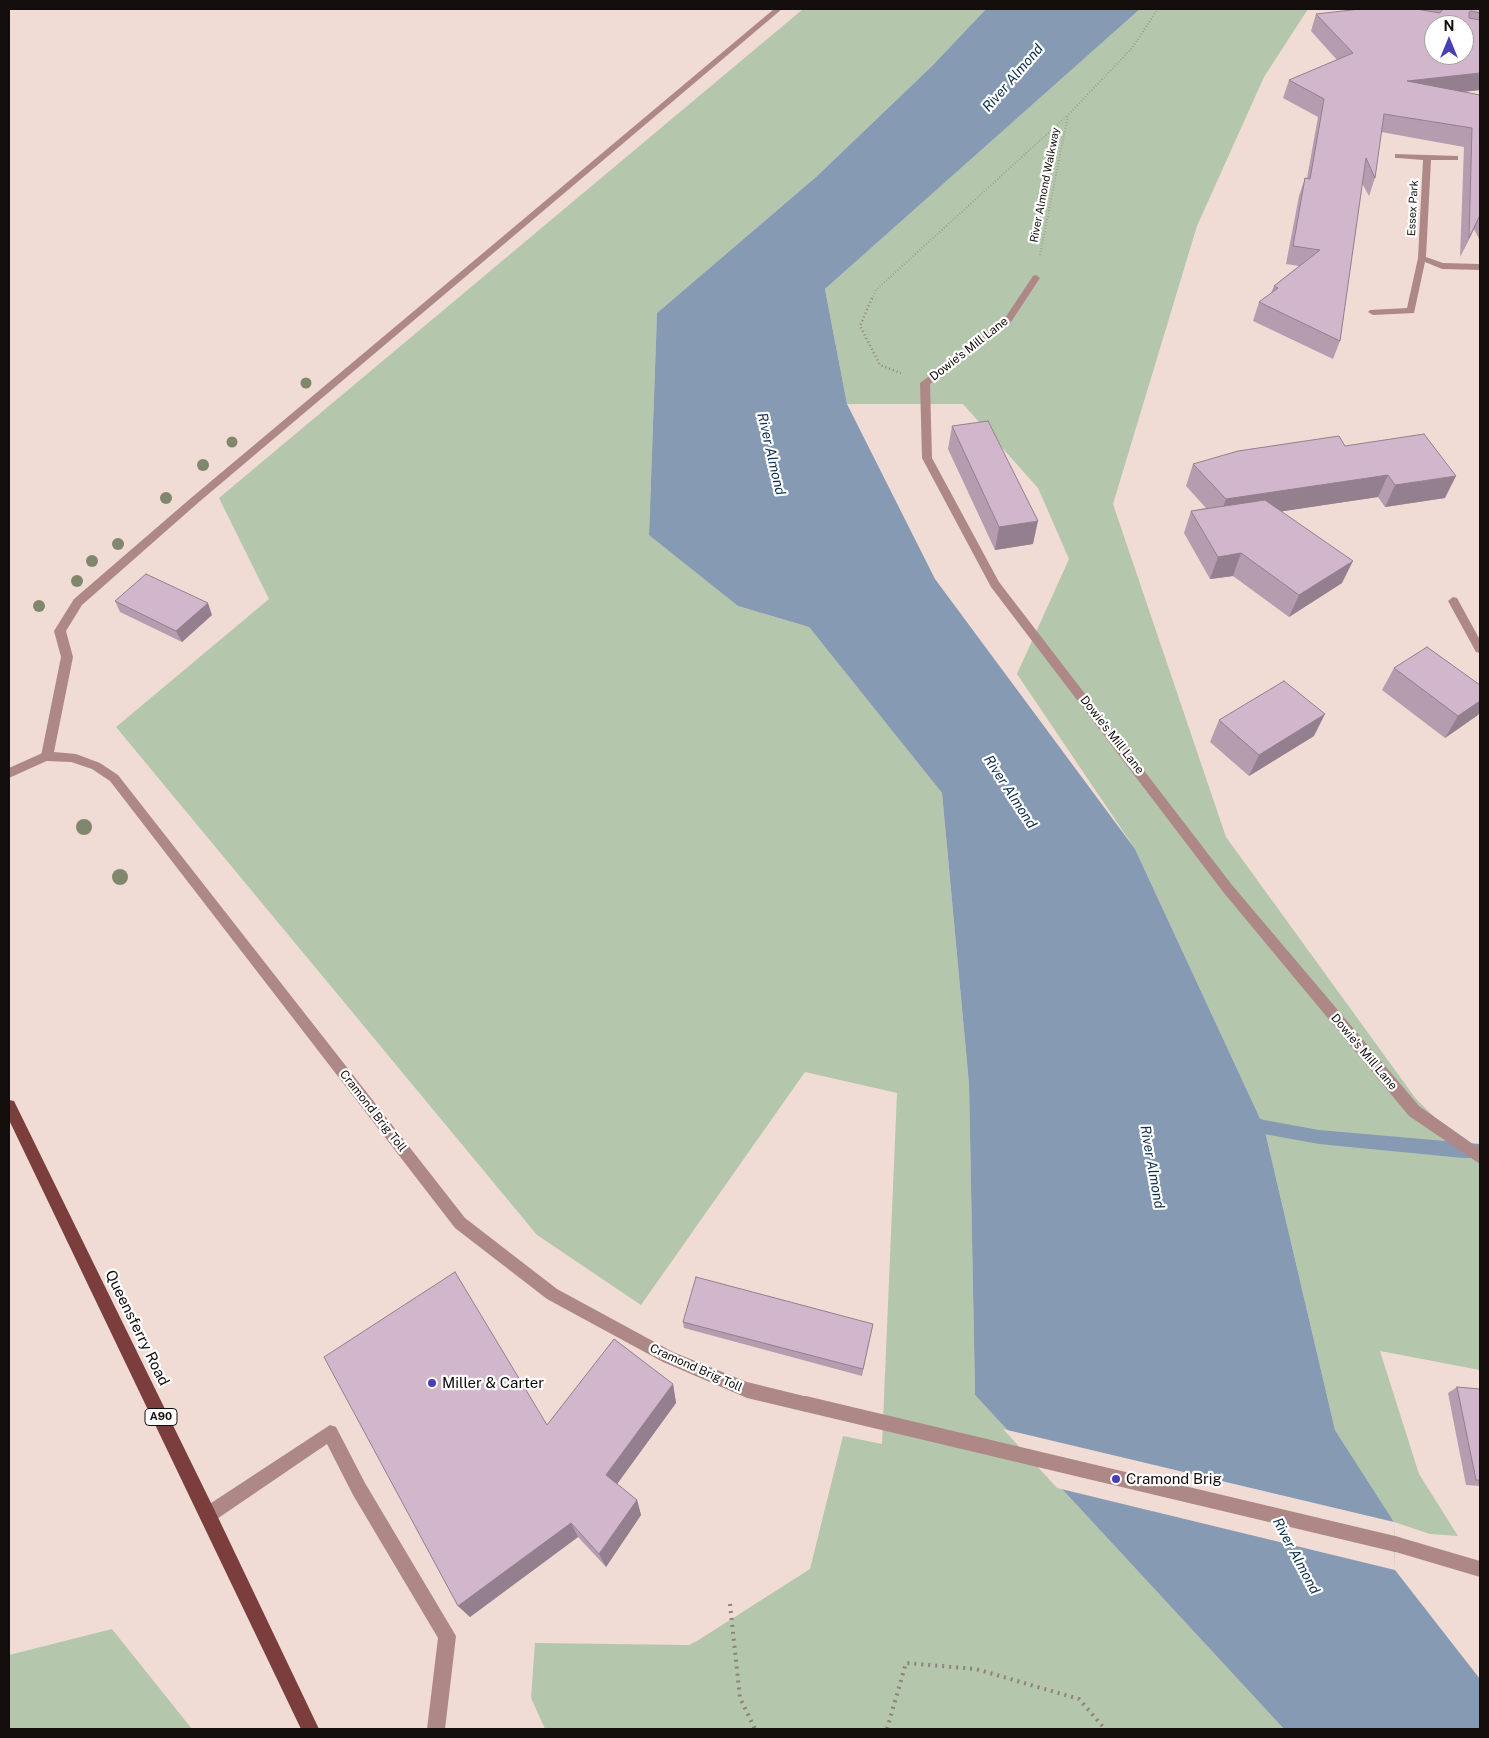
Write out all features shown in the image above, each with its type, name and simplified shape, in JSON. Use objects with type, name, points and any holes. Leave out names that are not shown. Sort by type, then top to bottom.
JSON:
[{"type":"main road","name":"Queensferry Road","points":[[9,1106],[310,1729]]},
{"type":"street","points":[[47,756],[67,657],[60,632],[78,602],[195,500],[778,9]]},
{"type":"street","points":[[1398,156],[1455,158]]},
{"type":"street","name":"Essex Park","points":[[1372,312],[1411,311],[1422,258],[1427,158]]},
{"type":"street","points":[[1422,258],[1442,266],[1480,267]]},
{"type":"street","name":"Dowie's Mill Lane","points":[[1036,278],[1006,323],[925,383],[927,458],[995,584],[1228,889],[1414,1111],[1480,1157]]},
{"type":"street","points":[[1454,601],[1480,649]]},
{"type":"street","name":"Cramond Brig Toll","points":[[9,773],[47,756],[72,757],[96,766],[114,778],[460,1223],[552,1294],[668,1358],[747,1390],[1394,1544],[1480,1569]]},
{"type":"street","points":[[208,1515],[330,1433],[359,1489],[447,1636],[436,1729]]},
{"type":"path","name":"River Almond Walkway","points":[[1036,278],[1068,115],[1132,48],[1158,9]]},
{"type":"path","points":[[925,383],[880,365],[860,326],[876,290],[1068,115]]},
{"type":"path","points":[[730,1604],[740,1698],[755,1729]]},
{"type":"path","points":[[887,1729],[906,1663],[976,1669],[1079,1699],[1105,1729]]},
{"type":"green space","points":[[803,9],[986,9],[932,66],[816,177],[657,313],[649,534],[738,606],[809,627],[942,793],[969,1084],[975,1395],[1284,1729],[545,1729],[531,1698],[535,1643],[689,1645],[697,1641],[810,1569],[843,1436],[882,1444],[897,1093],[805,1072],[641,1305],[537,1235],[116,727],[269,599],[219,498]]},
{"type":"green space","points":[[1140,9],[1308,9],[1264,77],[1197,226],[1113,504],[1226,837],[1416,1099],[1480,1162],[1480,1370],[1380,1351],[1419,1474],[1458,1536],[1430,1534],[1394,1522],[1335,1430],[1264,1127],[1135,849],[1017,674],[1069,559],[1038,488],[963,404],[847,404],[825,289]]},
{"type":"green space","points":[[112,1629],[192,1729],[9,1729],[9,1655]]},
{"type":"water","name":"River Almond","points":[[986,9],[1140,9],[825,289],[847,404],[935,579],[1135,849],[1264,1127],[1335,1430],[1394,1522],[1395,1570],[1480,1679],[1480,1729],[1284,1729],[975,1395],[969,1084],[942,793],[809,627],[738,606],[649,535],[657,313],[816,177],[932,66]]},
{"type":"pier","name":"Cramond Brig","points":[[1003,1429],[1394,1522],[1395,1570],[1057,1488]]},
{"type":"building","points":[[1361,9],[1416,9],[1440,13],[1443,9],[1480,9],[1480,13],[1471,11],[1469,15],[1424,15],[1424,65],[1474,65],[1474,19],[1480,20],[1480,73],[1407,81],[1480,95],[1480,215],[1469,238],[1472,128],[1384,114],[1375,178],[1366,158],[1340,341],[1259,302],[1278,288],[1274,286],[1320,250],[1293,246],[1305,178],[1310,179],[1324,99],[1289,80],[1353,53],[1316,14]]},
{"type":"building","points":[[988,421],[1038,521],[999,527],[952,426]]},
{"type":"building","points":[[1424,434],[1456,476],[1395,485],[1388,475],[1226,499],[1193,464],[1238,451],[1339,436],[1345,446]]},
{"type":"building","points":[[1265,500],[1353,561],[1299,595],[1241,553],[1218,557],[1191,511]]},
{"type":"building","points":[[146,574],[208,603],[176,631],[115,601]]},
{"type":"building","points":[[1427,647],[1480,685],[1480,701],[1458,716],[1394,668]]},
{"type":"building","points":[[1284,681],[1325,714],[1259,755],[1219,720]]},
{"type":"building","points":[[455,1272],[547,1425],[614,1339],[673,1384],[606,1475],[637,1500],[599,1554],[571,1523],[458,1606],[324,1357]]},
{"type":"building","points":[[696,1277],[873,1324],[863,1369],[683,1322]]},
{"type":"building","points":[[1457,1387],[1480,1389],[1480,1480],[1476,1480]]},
{"type":"waterway","points":[[1246,1121],[1264,1127],[1319,1137],[1480,1151]]},
{"type":"place","name":"Miller & Carter","points":[[432,1383]]},
{"type":"place","name":"Cramond Brig","points":[[1116,1479]]}]
